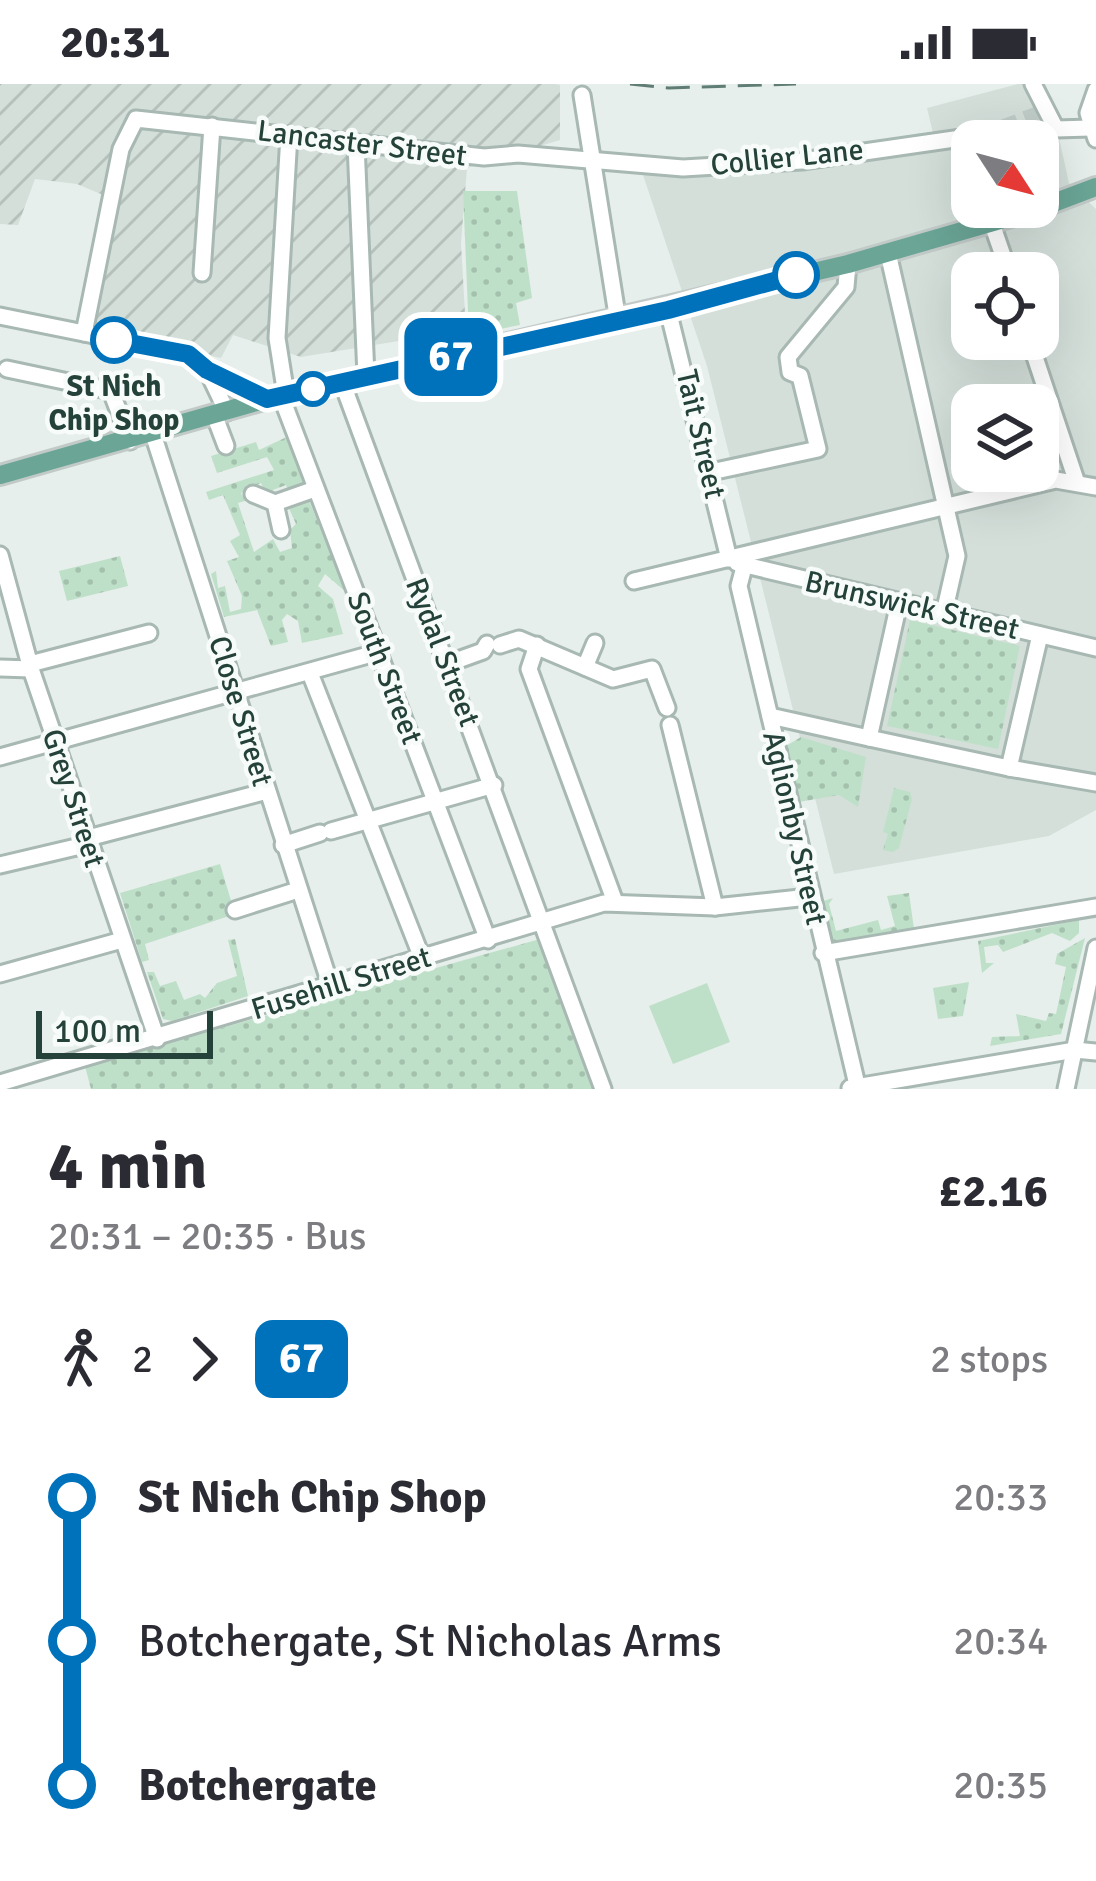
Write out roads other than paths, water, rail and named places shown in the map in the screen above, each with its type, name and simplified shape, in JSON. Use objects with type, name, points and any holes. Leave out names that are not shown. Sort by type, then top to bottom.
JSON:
[{"type":"main road","points":[[1059,200],[1096,187]]},
{"type":"main road","points":[[0,475],[278,397],[668,310],[978,228]]},
{"type":"street","points":[[1034,84],[1043,113],[1056,129],[1093,133],[1088,104],[1096,90]]},
{"type":"street","points":[[582,95],[618,321]]},
{"type":"street","name":"Lancaster Street","points":[[84,333],[121,149],[132,122],[212,126],[484,157],[593,159]]},
{"type":"street","points":[[202,273],[212,126]]},
{"type":"street","name":"South Street","points":[[289,135],[278,397],[488,940]]},
{"type":"street","name":"Collier Lane","points":[[593,159],[650,168],[792,163],[951,140]]},
{"type":"street","points":[[356,144],[365,376]]},
{"type":"street","points":[[888,253],[957,556],[944,614]]},
{"type":"street","points":[[711,472],[818,449],[800,376],[790,372],[788,357],[846,287],[848,264]]},
{"type":"street","name":"Tait Street","points":[[668,310],[737,563]]},
{"type":"street","points":[[0,316],[178,350],[207,370],[278,397]]},
{"type":"street","points":[[1036,360],[1077,483]]},
{"type":"street","points":[[8,369],[111,391],[130,441]]},
{"type":"street","points":[[207,370],[226,446]]},
{"type":"street","name":"Rydal Street","points":[[342,382],[603,1089]]},
{"type":"street","name":"Close Street","points":[[153,434],[331,987]]},
{"type":"street","points":[[634,581],[737,563],[1056,480],[1096,487]]},
{"type":"street","points":[[253,494],[275,502],[315,489]]},
{"type":"street","points":[[275,502],[281,530]]},
{"type":"street","name":"Grey Street","points":[[0,555],[3,581],[30,666],[157,1039]]},
{"type":"street","name":"Brunswick Street","points":[[737,563],[1096,648]]},
{"type":"street","name":"Aglionby Street","points":[[737,563],[854,1088]]},
{"type":"street","points":[[869,738],[899,603]]},
{"type":"street","points":[[0,668],[30,666],[149,633]]},
{"type":"street","points":[[1009,767],[1040,635]]},
{"type":"street","points":[[447,664],[519,639],[614,679],[652,669],[669,717],[715,907]]},
{"type":"street","points":[[585,667],[595,644]]},
{"type":"street","points":[[537,645],[529,669],[615,902]]},
{"type":"street","points":[[0,757],[379,652]]},
{"type":"street","points":[[310,673],[422,958]]},
{"type":"street","points":[[770,716],[1096,783]]},
{"type":"street","points":[[283,845],[494,785]]},
{"type":"street","points":[[0,866],[267,791]]},
{"type":"street","points":[[235,910],[298,890]]},
{"type":"street","name":"Fusehill Street","points":[[0,1083],[615,902],[715,907],[809,897]]},
{"type":"street","points":[[823,953],[1096,907]]},
{"type":"street","points":[[0,974],[122,940]]},
{"type":"street","points":[[1066,1089],[1096,948]]},
{"type":"street","points":[[854,1088],[1076,1049],[1096,1052]]},
{"type":"tunnel","points":[[1021,120],[1037,114]]},
{"type":"railway","points":[[630,84],[669,88],[796,84]]},
{"type":"place","name":"St Nich Chip Shop","points":[[114,340]]}]
